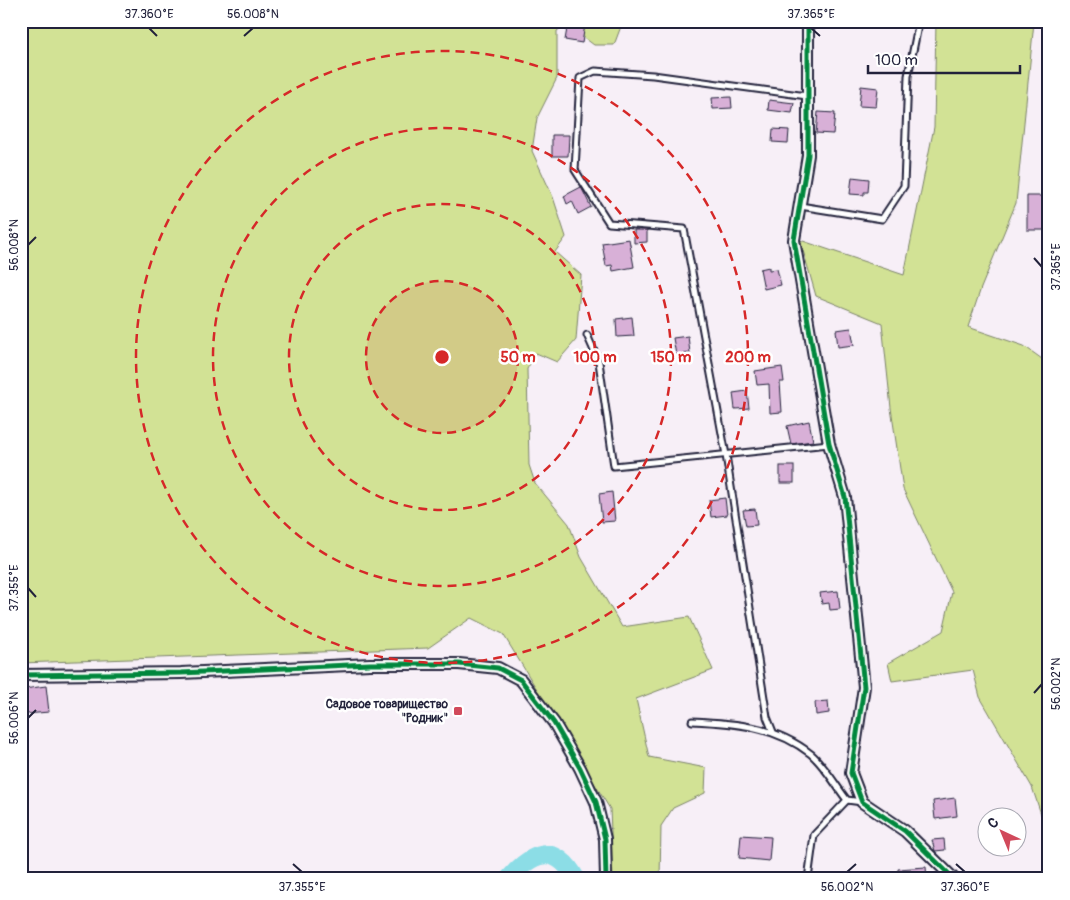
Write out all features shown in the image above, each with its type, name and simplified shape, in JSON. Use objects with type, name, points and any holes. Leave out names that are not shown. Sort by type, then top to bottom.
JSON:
[{"type":"street","points":[[808,21],[808,156],[794,240],[829,444],[845,497],[864,687],[851,773],[862,802],[905,831],[954,879]]},
{"type":"street","points":[[21,675],[181,673],[370,664],[459,664],[498,668],[521,680],[554,723],[580,768],[596,802],[605,839],[606,879]]},
{"type":"lane","points":[[800,206],[882,219],[904,186],[908,76],[919,21]]},
{"type":"lane","points":[[774,732],[768,718],[726,455],[684,230],[609,224],[576,170],[580,78],[596,71],[653,76],[807,96]]},
{"type":"lane","points":[[587,335],[599,362],[614,466],[829,444]]},
{"type":"lane","points":[[692,721],[742,724],[774,732],[812,755],[847,800],[862,802]]},
{"type":"lane","points":[[808,879],[814,835],[847,800]]},
{"type":"green space","points":[[21,21],[623,21],[614,45],[594,45],[566,24],[557,31],[557,78],[537,118],[532,151],[553,197],[566,237],[555,252],[581,275],[576,340],[557,362],[536,353],[527,369],[529,465],[535,483],[569,524],[581,557],[622,627],[689,617],[713,670],[636,699],[649,757],[706,768],[705,793],[673,808],[661,826],[660,879],[613,879],[610,809],[503,634],[471,618],[428,648],[21,663]]},
{"type":"green space","points":[[936,21],[1034,22],[1016,203],[981,288],[968,327],[1024,346],[1049,364],[1049,838],[1032,787],[980,697],[973,670],[892,681],[888,663],[943,631],[952,592],[903,489],[891,408],[882,323],[816,296],[800,240],[904,275],[934,127]]},
{"type":"building","points":[[568,23],[585,25],[582,43],[565,40]]},
{"type":"building","points":[[861,86],[878,88],[876,107],[859,106]]},
{"type":"building","points":[[731,97],[732,108],[713,109],[712,98]]},
{"type":"building","points":[[769,100],[794,103],[792,113],[768,110]]},
{"type":"building","points":[[818,112],[835,113],[833,134],[816,133]]},
{"type":"building","points":[[773,129],[789,130],[788,143],[772,142]]},
{"type":"building","points":[[552,135],[569,135],[568,156],[552,156]]},
{"type":"building","points":[[852,177],[869,179],[868,192],[864,192],[864,195],[850,194]]},
{"type":"building","points":[[581,187],[591,207],[578,214],[572,201],[567,204],[564,196]]},
{"type":"building","points":[[1027,196],[1049,196],[1048,230],[1027,230]]},
{"type":"building","points":[[634,230],[647,230],[647,242],[634,243]]},
{"type":"building","points":[[629,239],[634,267],[613,271],[612,265],[606,266],[602,243]]},
{"type":"building","points":[[769,267],[769,270],[777,269],[781,285],[764,289],[760,269]]},
{"type":"building","points":[[632,317],[634,336],[617,337],[616,319]]},
{"type":"building","points":[[851,328],[854,345],[838,347],[836,330]]},
{"type":"building","points":[[688,336],[690,353],[676,355],[673,338]]},
{"type":"building","points":[[782,367],[784,382],[780,382],[782,412],[770,413],[769,384],[757,385],[755,371]]},
{"type":"building","points":[[747,391],[749,408],[735,409],[733,393]]},
{"type":"building","points":[[809,421],[813,441],[791,444],[787,426]]},
{"type":"building","points":[[780,466],[794,466],[794,483],[780,483]]},
{"type":"building","points":[[612,492],[615,521],[602,522],[599,494]]},
{"type":"building","points":[[725,498],[727,515],[711,517],[709,500]]},
{"type":"building","points":[[755,509],[757,525],[746,526],[743,510]]},
{"type":"building","points":[[838,591],[840,609],[830,610],[829,603],[822,604],[820,593]]},
{"type":"building","points":[[46,686],[49,712],[26,714],[24,689]]},
{"type":"building","points":[[828,701],[829,713],[816,715],[815,702]]},
{"type":"building","points":[[955,798],[957,816],[935,819],[933,801]]},
{"type":"building","points":[[741,835],[771,837],[769,861],[739,858]]},
{"type":"building","points":[[944,839],[945,850],[935,851],[932,840]]},
{"type":"building","points":[[926,867],[927,879],[898,879],[898,869]]},
{"type":"waterway","points":[[509,879],[526,862],[543,855],[552,856],[560,860],[568,867],[576,879]]},
{"type":"cycle path","points":[[808,21],[808,155],[794,240],[829,444],[845,497],[864,687],[851,773],[862,802],[905,831],[954,879]]},
{"type":"cycle path","points":[[21,675],[181,673],[370,664],[459,664],[498,668],[521,680],[554,723],[580,768],[596,802],[605,839],[606,879]]},
{"type":"place","name":"Садовое товарищество \"Родник\"","points":[[458,711]]}]
